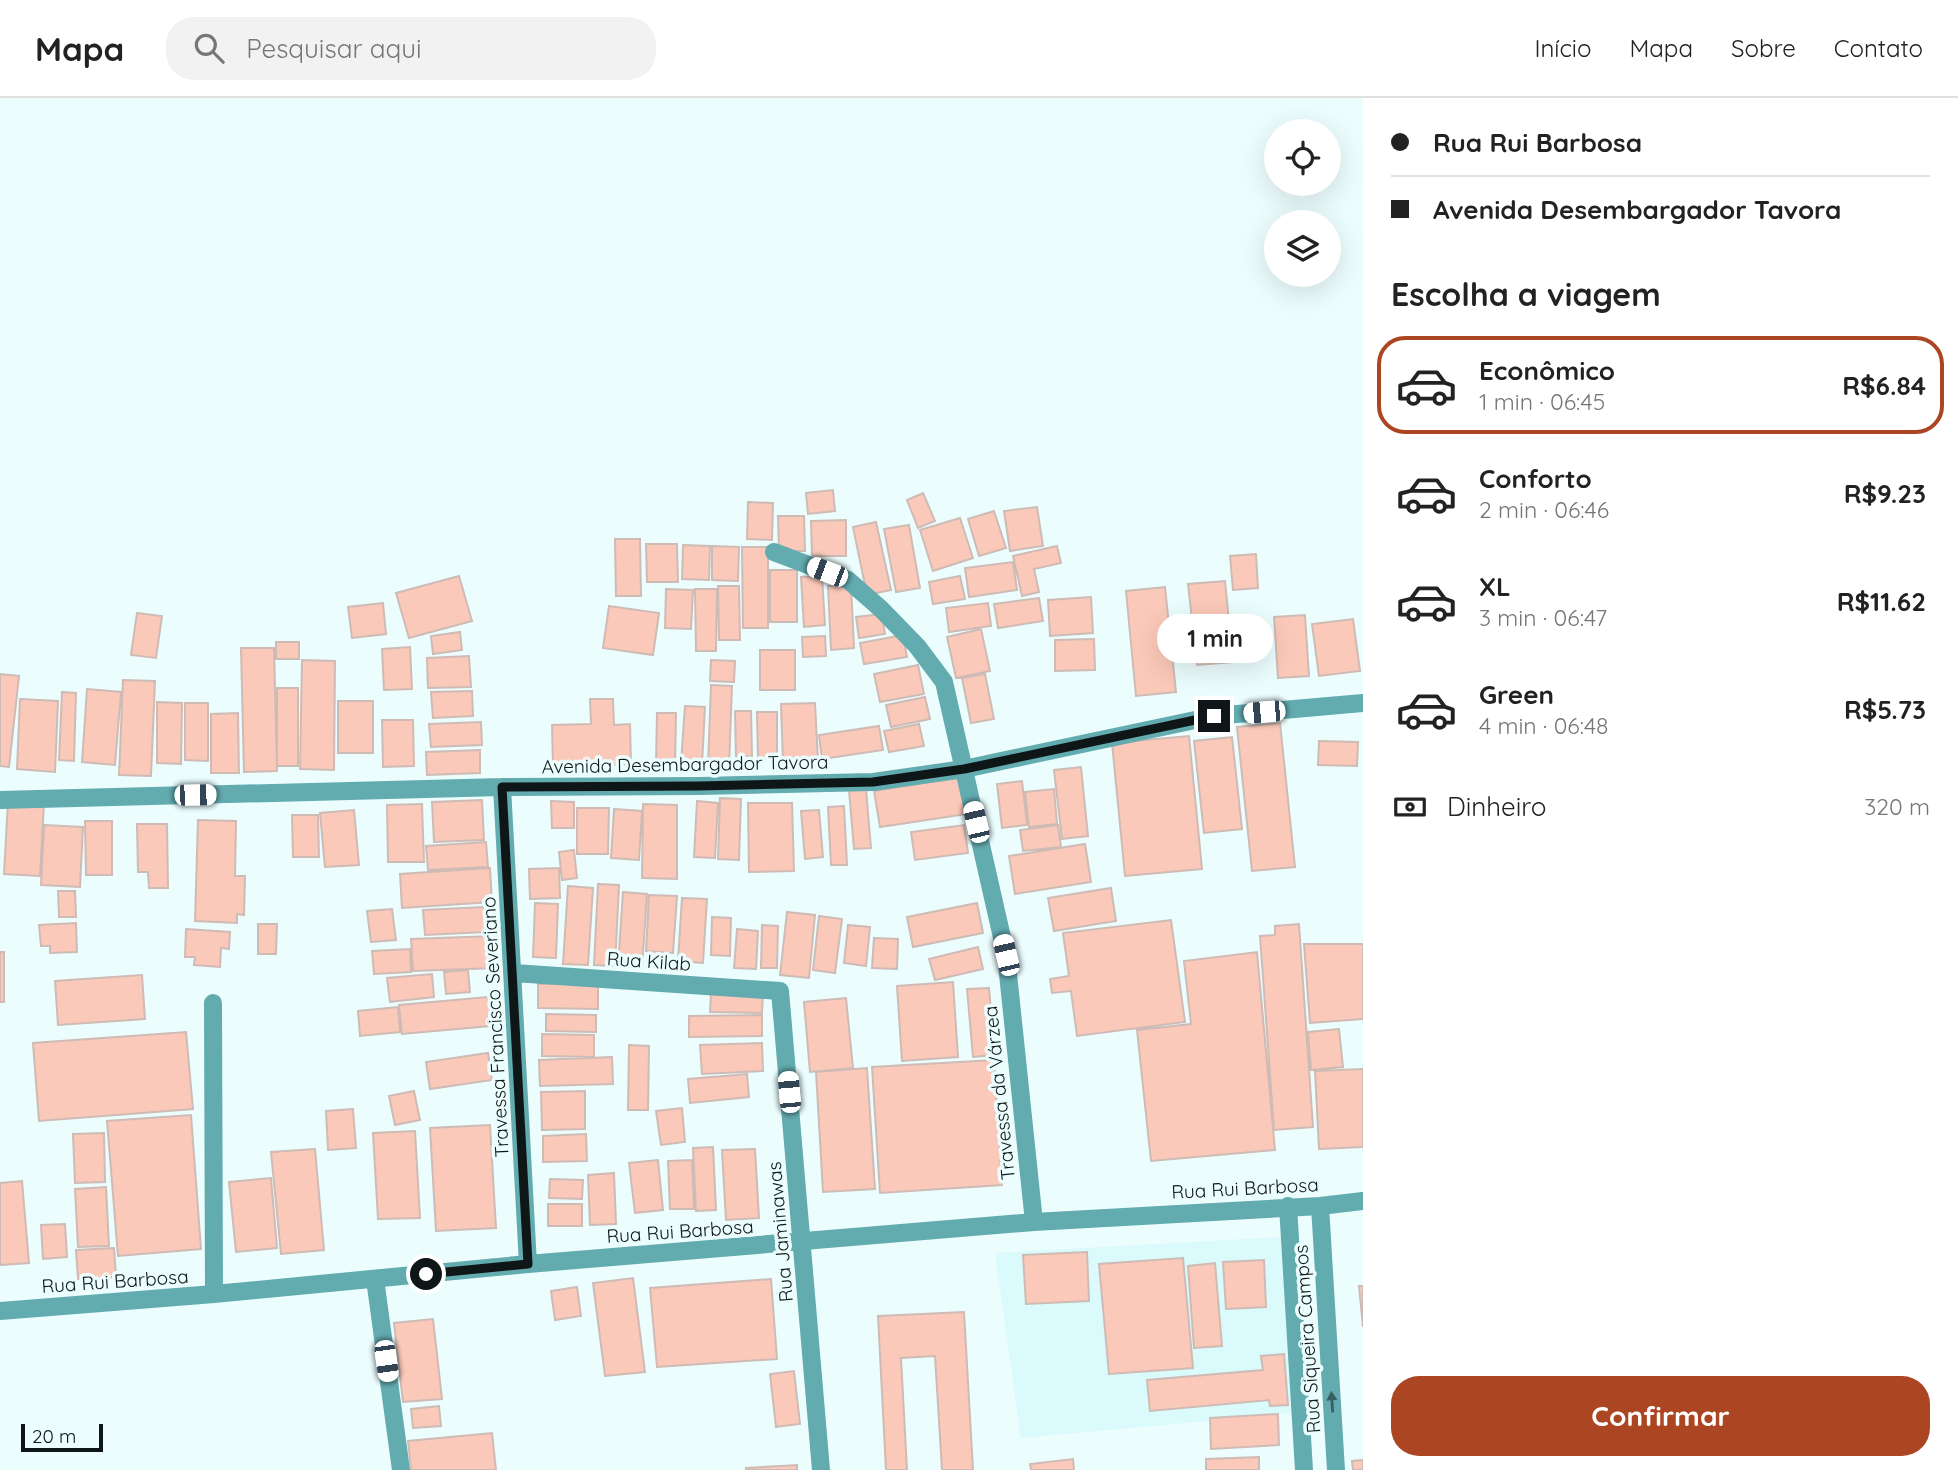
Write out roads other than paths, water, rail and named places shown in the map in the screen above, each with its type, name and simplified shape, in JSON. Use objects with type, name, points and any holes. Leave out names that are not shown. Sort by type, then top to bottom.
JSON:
[{"type":"street","name":"Travessa da Várzea","points":[[774,552],[848,580],[881,609],[916,646],[944,682],[1006,955],[1034,1222]]},
{"type":"street","name":"Avenida Desembargador Tavora","points":[[0,800],[502,787],[873,782],[964,769],[1214,716],[1363,703]]},
{"type":"street","name":"Travessa Francisco Severiano","points":[[502,787],[528,1264]]},
{"type":"street","name":"Rua Kilab","points":[[514,973],[780,991]]},
{"type":"street","name":"Rua Jaminawas","points":[[780,991],[821,1470]]},
{"type":"street","points":[[213,1003],[214,1294]]},
{"type":"street","name":"Rua Rui Barbosa","points":[[0,1311],[1034,1222],[1320,1206],[1363,1200]]},
{"type":"street","name":"Rua Siqueira Campos","points":[[1288,1206],[1304,1470]]},
{"type":"street","name":"Rua Siqueira Campos","points":[[1320,1206],[1336,1470]]},
{"type":"street","points":[[375,1279],[401,1470]]}]
